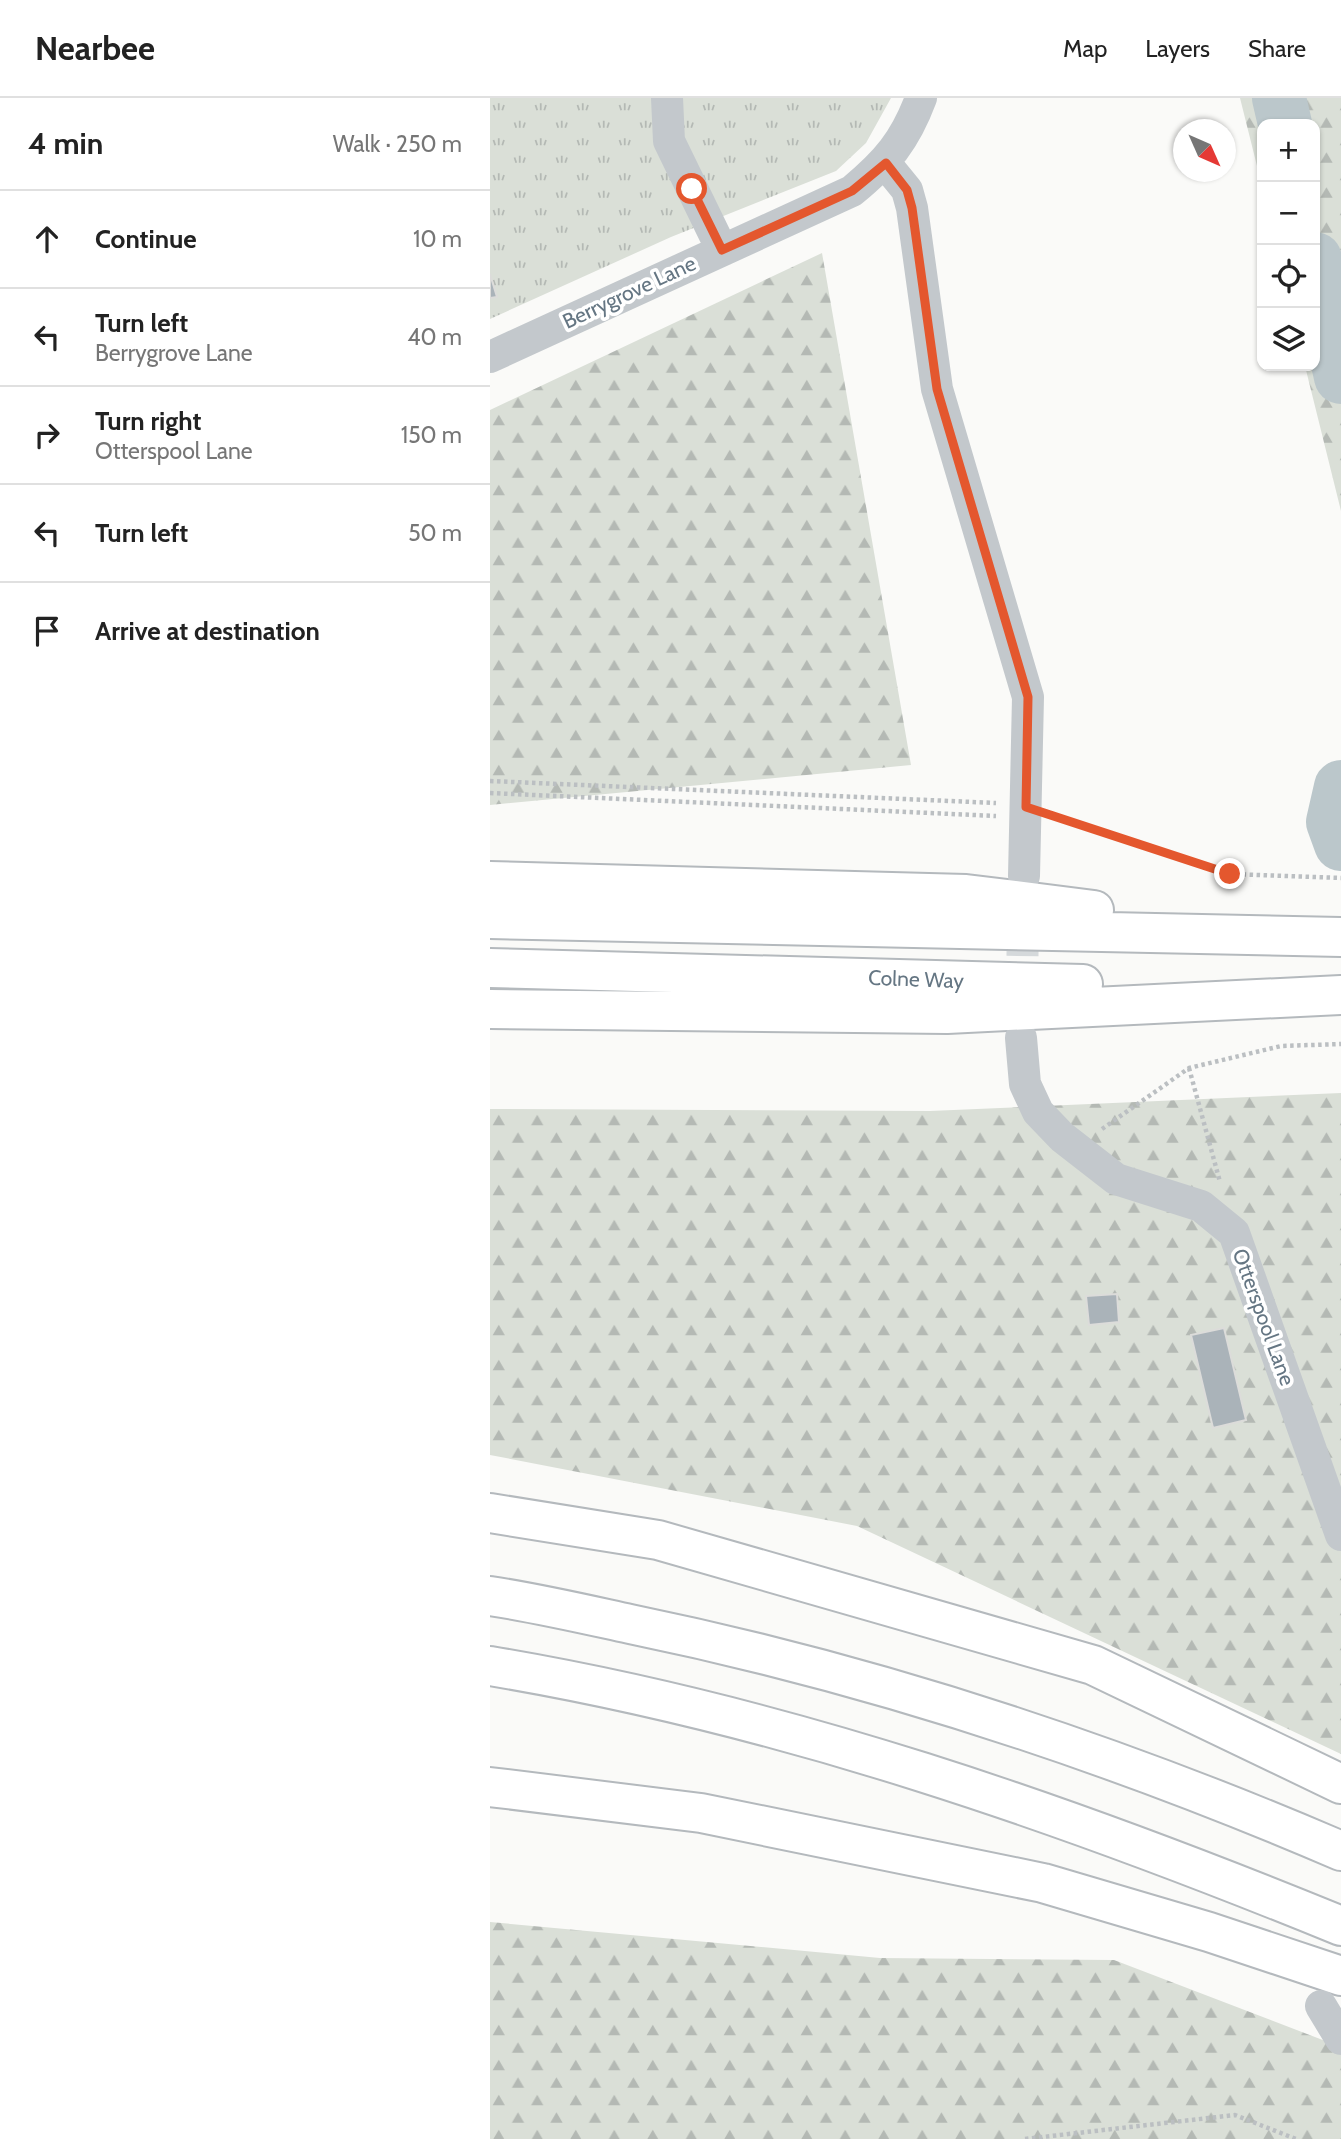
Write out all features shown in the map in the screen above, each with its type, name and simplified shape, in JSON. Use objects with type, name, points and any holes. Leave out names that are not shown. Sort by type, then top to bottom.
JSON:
[{"type":"highway","points":[[490,881],[966,894],[1326,937]]},
{"type":"highway","points":[[490,919],[1326,937]]},
{"type":"highway","name":"Colne Way","points":[[490,968],[1341,993]]},
{"type":"highway","points":[[490,1009],[947,1014],[1341,993]]},
{"type":"highway","points":[[490,1513],[658,1540],[1093,1665],[1341,1784]]},
{"type":"highway","points":[[490,1596],[720,1643],[887,1688],[1191,1789],[1341,1851]]},
{"type":"highway","points":[[490,1666],[706,1713],[850,1751],[1006,1797],[1221,1877],[1341,1926]]},
{"type":"highway","points":[[490,1787],[701,1813],[1043,1883],[1209,1932],[1331,1991]]},
{"type":"street","points":[[667,98],[669,141],[722,250]]},
{"type":"street","name":"Berrygrove Lane","points":[[490,357],[852,191],[886,163],[909,130],[920,98]]},
{"type":"street","points":[[886,163],[907,190],[912,208],[937,389],[1028,697],[1024,876]]},
{"type":"street","name":"Otterspool Lane","points":[[1021,1038],[1025,1084],[1038,1112],[1076,1147],[1116,1178],[1200,1206],[1234,1233],[1341,1535]]},
{"type":"street","points":[[1331,1991],[1341,2039]]},
{"type":"path","points":[[490,781],[1013,804],[1025,812]]},
{"type":"path","points":[[490,793],[1025,812],[1230,874],[1341,878]]},
{"type":"path","points":[[1076,1147],[1189,1068],[1281,1046],[1341,1044]]},
{"type":"path","points":[[1189,1068],[1234,1233]]},
{"type":"path","points":[[1025,2139],[1235,2115],[1296,2139]]},
{"type":"green space","points":[[490,98],[891,98],[866,143],[836,171],[671,237],[490,319]]},
{"type":"green space","points":[[1240,98],[1341,98],[1341,511],[1306,371],[1320,371],[1320,119],[1257,119],[1257,166]]},
{"type":"green space","points":[[822,253],[911,765],[490,805],[490,410]]},
{"type":"green space","points":[[1341,1093],[1341,1754],[857,1526],[490,1455],[490,1109],[930,1111]]},
{"type":"green space","points":[[490,1922],[880,1958],[1114,1960],[1341,2047],[1341,2139],[490,2139]]},
{"type":"building","points":[[490,274],[497,297],[490,298]]},
{"type":"building","points":[[1117,1294],[1119,1322],[1089,1325],[1086,1296]]},
{"type":"building","points":[[1224,1328],[1246,1420],[1213,1428],[1191,1335]]},
{"type":"waterway","points":[[1279,98],[1284,119]]},
{"type":"waterway","points":[[1320,282],[1341,377]]},
{"type":"waterway","points":[[1341,787],[1333,822],[1341,844]]},
{"type":"tunnel","points":[[1022,1004],[1023,906]]},
{"type":"route","points":[[692,189],[722,250],[852,191],[886,163],[898,176],[907,190],[912,208],[937,389],[1028,697],[1026,807],[1230,874]]}]
